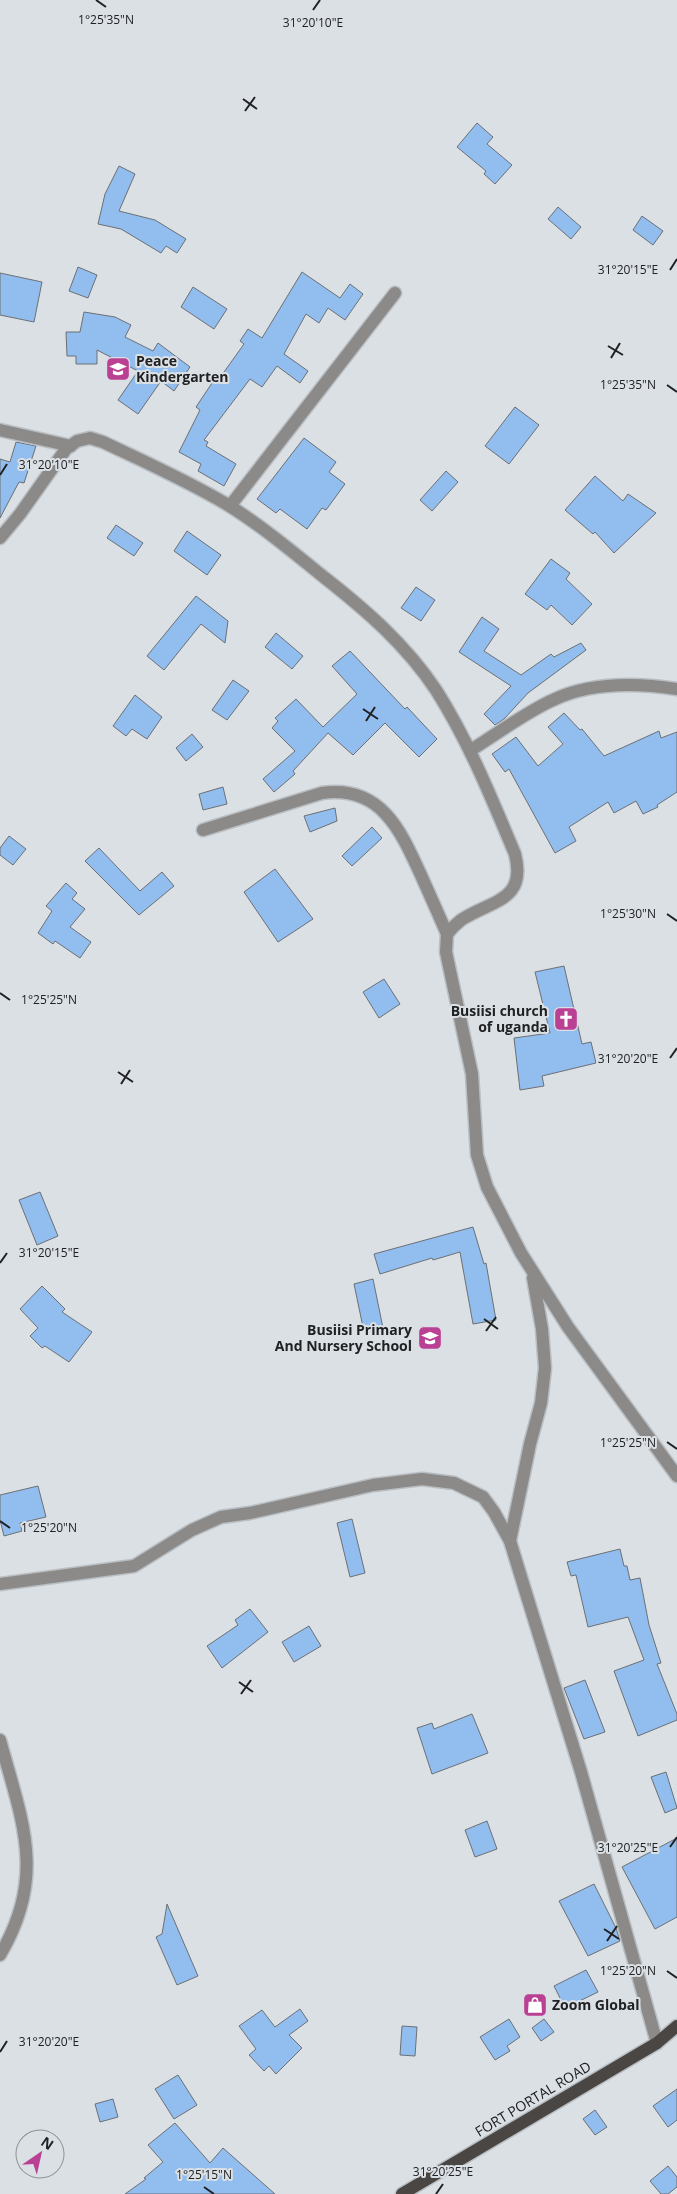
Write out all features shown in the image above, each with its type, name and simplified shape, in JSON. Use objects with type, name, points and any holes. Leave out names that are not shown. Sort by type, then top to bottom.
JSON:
[{"type":"main road","name":"FORT PORTAL ROAD","points":[[402,2194],[658,2043],[677,2026]]},
{"type":"street","points":[[230,506],[395,292]]},
{"type":"street","points":[[0,430],[71,446]]},
{"type":"street","points":[[0,538],[71,446],[77,441],[90,438],[103,442],[194,486],[230,506],[321,575],[389,632],[435,690],[472,750],[519,868],[515,888],[507,896],[460,921],[447,934]]},
{"type":"street","points":[[472,750],[553,700],[588,690],[618,685],[643,684],[677,689]]},
{"type":"street","points":[[203,830],[322,793],[339,791],[357,796],[374,804],[402,832],[447,934],[446,952],[472,1074],[476,1154],[487,1186],[498,1210],[532,1271],[568,1327],[677,1476]]},
{"type":"street","points":[[510,1541],[530,1444],[541,1403],[545,1368],[542,1329],[532,1271]]},
{"type":"street","points":[[0,1584],[134,1566],[192,1530],[220,1516],[250,1513],[373,1485],[422,1480],[454,1483],[483,1497],[494,1512],[510,1541],[581,1772],[658,2043]]},
{"type":"street","points":[[0,1740],[26,1836],[28,1862],[24,1899],[0,1955]]},
{"type":"building","points":[[477,123],[493,137],[487,144],[512,165],[495,184],[484,174],[486,171],[457,147]]},
{"type":"building","points":[[119,166],[135,174],[119,211],[155,220],[186,239],[177,253],[166,246],[161,253],[121,229],[98,224],[105,194]]},
{"type":"building","points":[[558,207],[581,227],[571,239],[548,219]]},
{"type":"building","points":[[642,216],[663,231],[653,245],[633,230]]},
{"type":"building","points":[[78,267],[97,275],[88,298],[69,291]]},
{"type":"building","points":[[302,272],[340,298],[350,284],[363,294],[345,320],[328,308],[319,323],[306,314],[284,354],[308,371],[300,383],[277,366],[262,387],[250,379],[204,440],[208,442],[206,446],[236,464],[224,486],[198,471],[201,464],[179,452],[200,410],[196,407],[216,377],[219,379],[244,344],[240,341],[248,329],[262,338]]},
{"type":"building","points":[[0,273],[42,282],[34,322],[0,315]]},
{"type":"building","points":[[193,287],[227,309],[214,329],[181,307]]},
{"type":"building","points":[[84,312],[115,317],[131,325],[125,337],[153,351],[158,343],[190,367],[174,391],[161,381],[138,414],[118,400],[138,371],[97,350],[97,364],[76,364],[76,356],[67,356],[66,332],[80,332]]},
{"type":"building","points":[[515,407],[539,425],[509,464],[485,446]]},
{"type":"building","points":[[304,438],[336,462],[329,472],[345,484],[326,510],[322,508],[307,529],[280,509],[276,513],[257,499]]},
{"type":"building","points":[[16,442],[36,446],[24,483],[19,482],[0,518],[0,459],[10,462]]},
{"type":"building","points":[[446,471],[458,482],[432,511],[420,500]]},
{"type":"building","points":[[595,476],[623,501],[628,494],[656,513],[614,553],[595,532],[593,534],[565,510]]},
{"type":"building","points":[[116,525],[143,543],[134,556],[107,538]]},
{"type":"building","points":[[187,531],[221,555],[207,575],[174,551]]},
{"type":"building","points":[[551,559],[570,573],[566,579],[592,604],[572,625],[551,605],[547,610],[525,594]]},
{"type":"building","points":[[416,587],[435,600],[421,621],[401,608]]},
{"type":"building","points":[[196,596],[228,621],[225,643],[201,624],[164,670],[147,656]]},
{"type":"building","points":[[482,617],[499,629],[484,651],[521,675],[551,654],[554,657],[581,643],[586,650],[528,693],[504,719],[495,725],[484,714],[511,686],[459,652]]},
{"type":"building","points":[[276,633],[303,656],[292,669],[265,647]]},
{"type":"building","points":[[350,651],[405,709],[407,707],[437,739],[419,757],[385,723],[353,755],[328,733],[293,771],[295,774],[274,792],[263,779],[295,751],[272,728],[278,721],[275,718],[296,699],[323,727],[357,694],[332,666]]},
{"type":"building","points":[[233,680],[249,691],[227,720],[212,710]]},
{"type":"building","points":[[135,695],[162,717],[147,739],[132,729],[126,736],[113,726]]},
{"type":"building","points":[[564,713],[580,730],[582,729],[604,756],[659,731],[661,738],[677,732],[677,792],[657,805],[658,807],[643,814],[636,801],[614,813],[608,802],[569,827],[576,841],[555,853],[509,769],[505,772],[492,754],[516,737],[538,766],[563,744],[548,727]]},
{"type":"building","points":[[192,734],[203,747],[186,761],[176,748]]},
{"type":"building","points":[[223,787],[227,804],[203,810],[199,794]]},
{"type":"building","points":[[335,808],[337,821],[310,832],[304,816]]},
{"type":"building","points":[[372,827],[382,838],[352,866],[342,856]]},
{"type":"building","points":[[9,836],[26,849],[13,865],[0,855],[0,848]]},
{"type":"building","points":[[99,848],[140,891],[162,872],[174,886],[139,915],[85,861]]},
{"type":"building","points":[[275,869],[313,919],[278,942],[244,892]]},
{"type":"building","points":[[66,883],[77,893],[72,899],[85,909],[70,927],[91,942],[80,958],[55,941],[53,944],[38,933],[52,911],[46,906]]},
{"type":"building","points":[[564,966],[582,1044],[591,1042],[596,1063],[542,1076],[544,1086],[520,1090],[514,1038],[550,1033],[535,972]]},
{"type":"building","points":[[384,979],[400,1004],[379,1018],[363,992]]},
{"type":"building","points":[[40,1192],[58,1236],[37,1245],[19,1200]]},
{"type":"building","points":[[473,1227],[484,1264],[486,1263],[496,1320],[473,1324],[460,1252],[433,1260],[432,1258],[380,1274],[374,1254]]},
{"type":"building","points":[[373,1279],[383,1328],[364,1332],[354,1284]]},
{"type":"building","points":[[42,1286],[65,1309],[62,1312],[92,1332],[69,1362],[45,1346],[42,1348],[30,1336],[38,1328],[20,1309]]},
{"type":"building","points":[[38,1486],[46,1517],[20,1523],[22,1531],[4,1536],[0,1520],[0,1495]]},
{"type":"building","points":[[352,1519],[365,1573],[350,1577],[337,1523]]},
{"type":"building","points":[[620,1549],[630,1580],[640,1578],[649,1625],[661,1663],[657,1664],[677,1714],[677,1720],[638,1736],[614,1671],[644,1660],[628,1617],[588,1627],[576,1575],[571,1576],[567,1562]]},
{"type":"building","points":[[250,1609],[268,1632],[222,1668],[207,1646],[238,1625],[235,1620]]},
{"type":"building","points":[[309,1626],[321,1646],[294,1662],[282,1642]]},
{"type":"building","points":[[585,1680],[605,1732],[584,1739],[564,1688]]},
{"type":"building","points":[[472,1714],[488,1753],[432,1774],[417,1728],[432,1723],[434,1729]]},
{"type":"building","points":[[666,1772],[677,1808],[665,1813],[651,1777]]},
{"type":"building","points":[[487,1821],[497,1849],[475,1857],[465,1830]]},
{"type":"building","points":[[677,1838],[677,1917],[655,1929],[622,1867]]},
{"type":"building","points":[[594,1884],[616,1928],[620,1941],[588,1956],[559,1901]]},
{"type":"building","points":[[167,1904],[198,1976],[177,1985],[156,1937],[162,1934]]},
{"type":"building","points":[[586,1970],[598,1992],[565,2008],[554,1986]]},
{"type":"building","points":[[300,2009],[308,2021],[289,2035],[302,2048],[276,2074],[269,2066],[264,2071],[249,2055],[256,2049],[239,2026],[262,2010],[275,2027]]},
{"type":"building","points":[[509,2019],[520,2037],[507,2046],[510,2051],[495,2060],[480,2037]]},
{"type":"building","points":[[544,2019],[554,2032],[541,2041],[532,2028]]},
{"type":"building","points":[[402,2026],[417,2027],[415,2056],[400,2055]]},
{"type":"building","points":[[178,2075],[197,2105],[174,2119],[155,2089]]},
{"type":"building","points":[[677,2089],[677,2120],[668,2127],[653,2106]]},
{"type":"building","points":[[113,2099],[118,2117],[100,2122],[95,2104]]},
{"type":"building","points":[[595,2110],[607,2127],[595,2135],[583,2119]]},
{"type":"building","points":[[175,2123],[210,2163],[223,2148],[275,2194],[125,2194],[146,2179],[144,2178],[163,2162],[148,2145]]},
{"type":"building","points":[[668,2166],[677,2177],[677,2187],[668,2194],[661,2194],[650,2181]]},
{"type":"place","name":"Peace Kindergarten","points":[[118,369]]},
{"type":"place","name":"Busiisi church of uganda","points":[[566,1019]]},
{"type":"place","name":"Busiisi Primary And Nursery School","points":[[430,1338]]},
{"type":"place","name":"Zoom Global","points":[[535,2005]]}]
